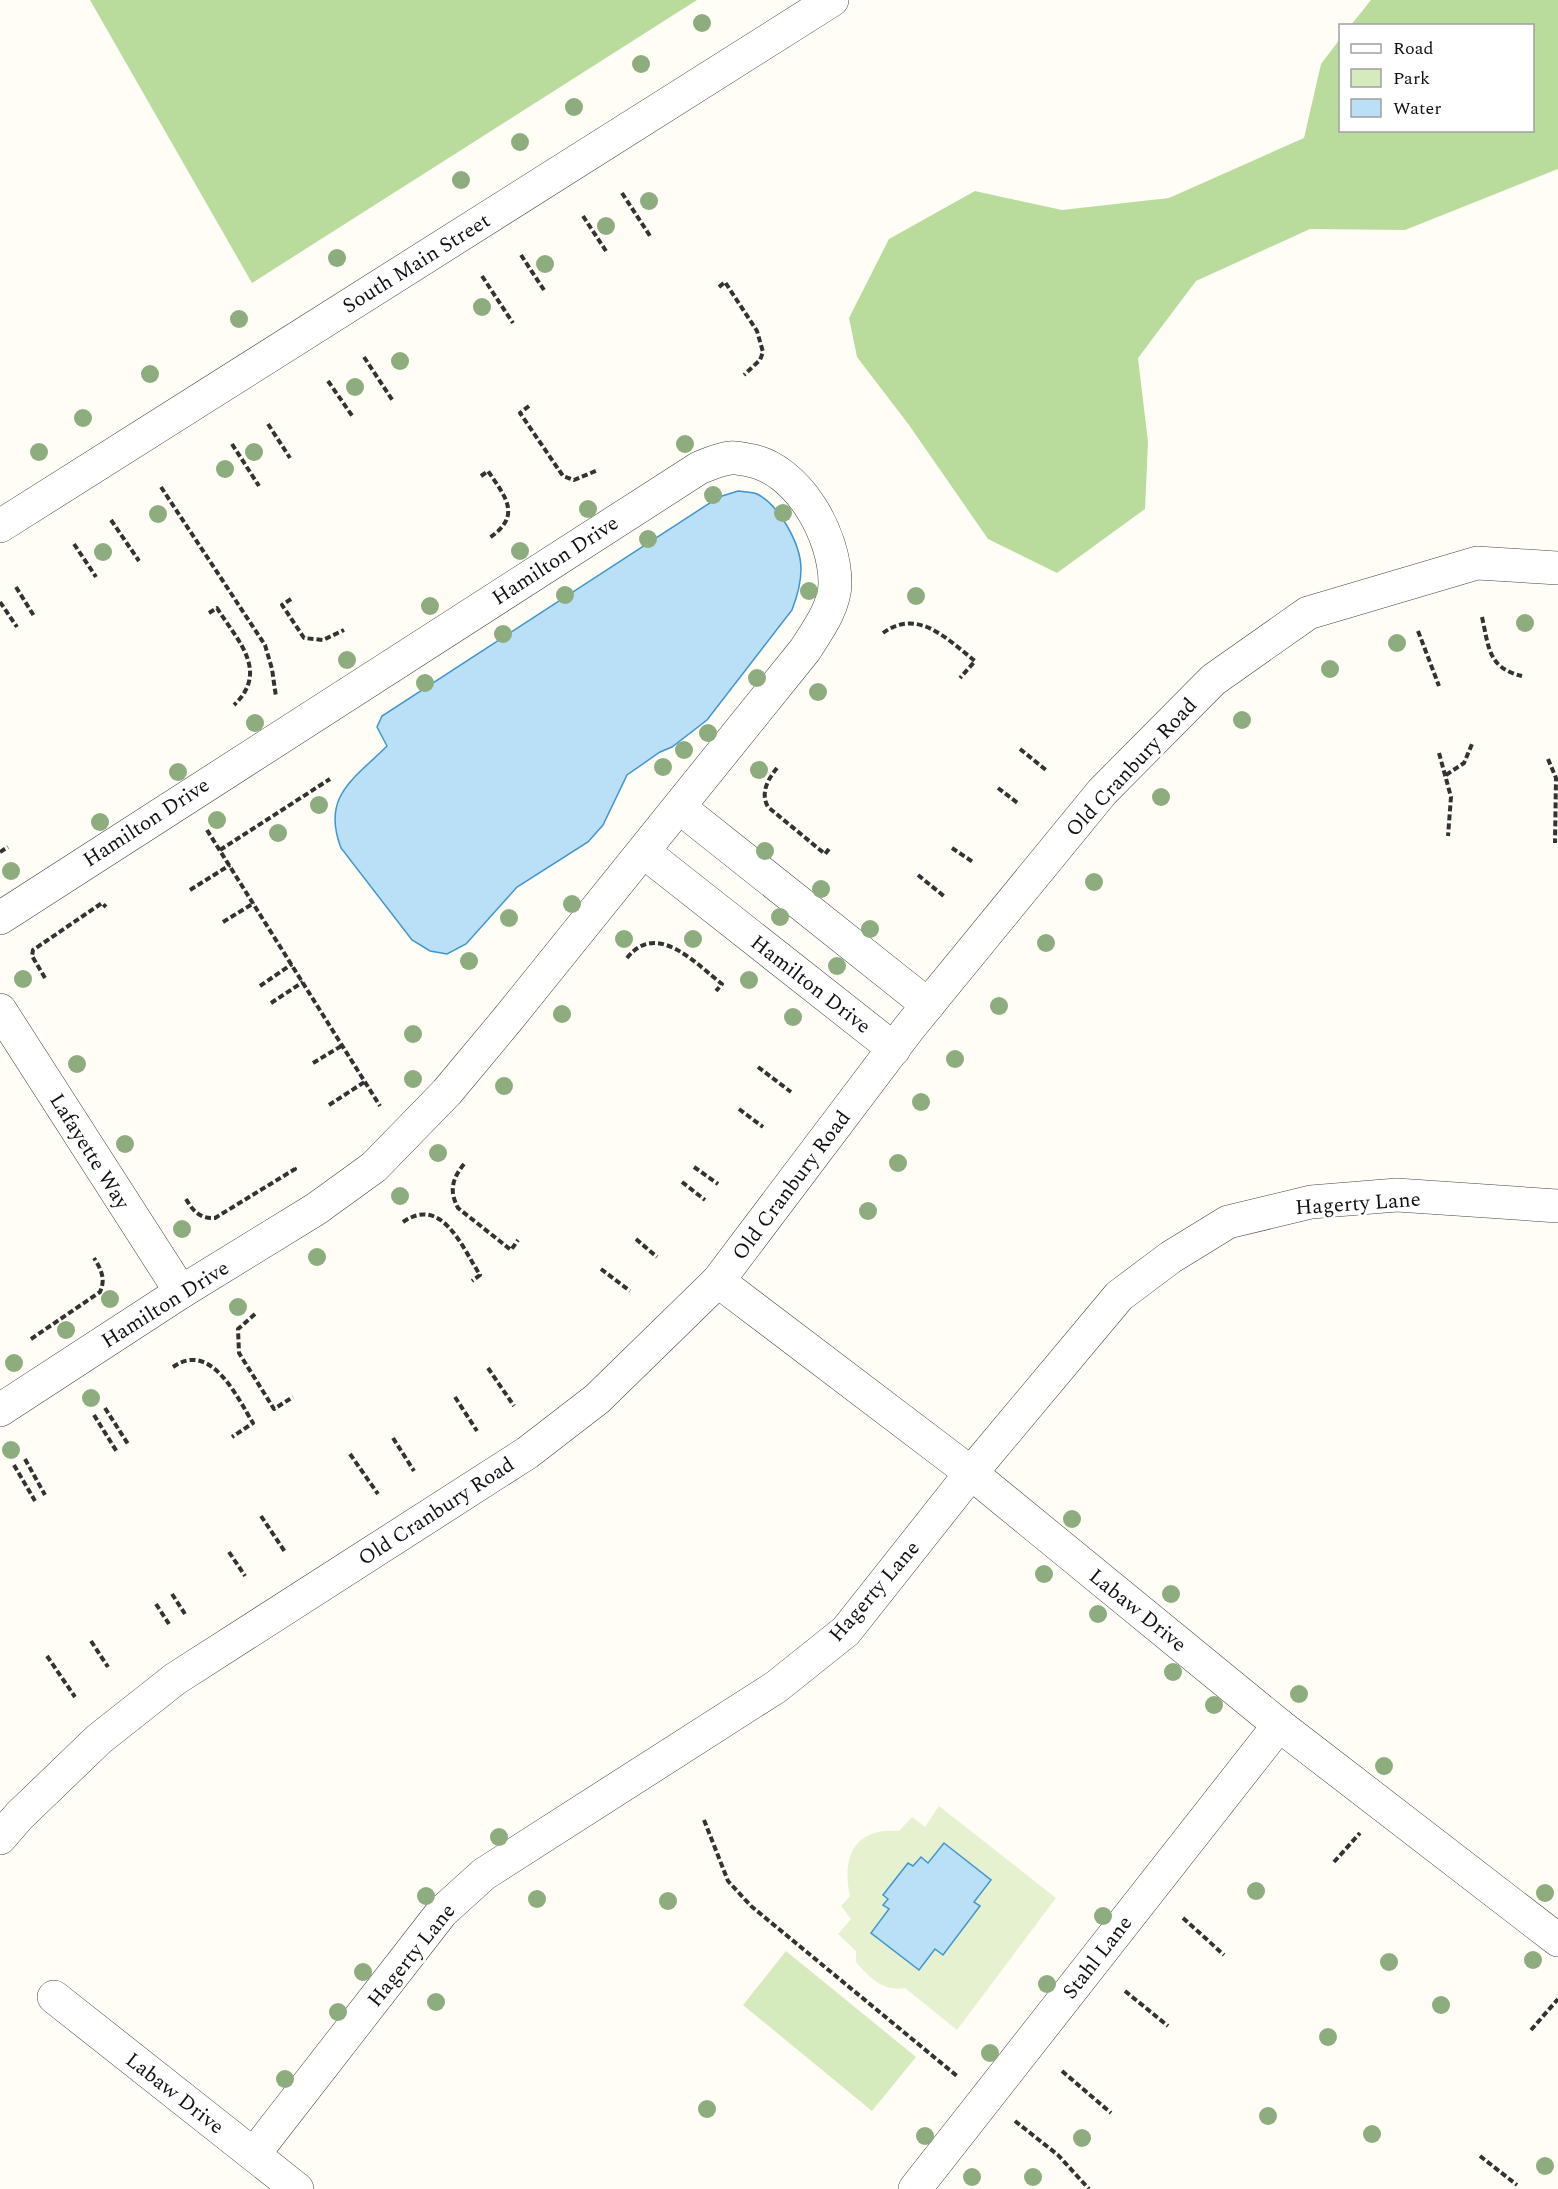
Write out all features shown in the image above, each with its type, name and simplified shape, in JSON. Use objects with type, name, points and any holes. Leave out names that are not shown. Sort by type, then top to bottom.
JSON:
[{"type":"street","name":"South Main Street","points":[[0,526],[832,0]]},
{"type":"street","name":"Hamilton Drive","points":[[0,918],[699,468],[731,457],[763,462],[790,481],[813,510],[828,547],[835,584],[827,614],[805,650],[644,852],[447,1092],[374,1167],[316,1209],[181,1292],[0,1410]]},
{"type":"street","name":"Old Cranbury Road","points":[[6,1818],[99,1738],[175,1679],[527,1453],[597,1399],[718,1281],[928,1005],[1102,792],[1213,680],[1308,613],[1477,563],[1558,568]]},
{"type":"street","points":[[679,807],[928,1005]]},
{"type":"street","name":"Hamilton Drive","points":[[644,852],[894,1049]]},
{"type":"street","name":"Lafayette Way","points":[[0,1010],[181,1292]]},
{"type":"street","name":"Hagerty Lane","points":[[254,2154],[442,1912],[484,1874],[776,1687],[846,1631],[971,1473],[1119,1296],[1171,1257],[1228,1222],[1311,1202],[1397,1195],[1558,1206]]},
{"type":"street","name":"Labaw Drive","points":[[718,1281],[971,1473],[1279,1725],[1558,1940]]},
{"type":"street","name":"Stahl Lane","points":[[915,2189],[1279,1725]]},
{"type":"street","name":"Labaw Drive","points":[[54,1997],[297,2189]]},
{"type":"path","points":[[622,193],[650,236]]},
{"type":"path","points":[[584,216],[606,251]]},
{"type":"path","points":[[521,255],[544,290]]},
{"type":"path","points":[[482,276],[513,323]]},
{"type":"path","points":[[719,286],[725,282],[762,343],[760,360],[744,375]]},
{"type":"path","points":[[364,357],[393,401]]},
{"type":"path","points":[[328,381],[353,417]]},
{"type":"path","points":[[529,406],[520,413],[563,476],[574,480],[598,470]]},
{"type":"path","points":[[268,424],[290,458]]},
{"type":"path","points":[[232,444],[259,486]]},
{"type":"path","points":[[481,476],[488,471],[500,488],[509,511],[506,525],[488,539]]},
{"type":"path","points":[[162,487],[265,645],[278,701]]},
{"type":"path","points":[[111,520],[140,561]]},
{"type":"path","points":[[74,544],[96,577]]},
{"type":"path","points":[[16,587],[34,616]]},
{"type":"path","points":[[291,599],[282,605],[304,638],[323,640],[344,630]]},
{"type":"path","points":[[0,602],[17,627]]},
{"type":"path","points":[[209,613],[217,608],[251,661],[251,676],[245,695],[234,705]]},
{"type":"path","points":[[1482,617],[1492,656],[1497,666],[1505,672],[1522,676]]},
{"type":"path","points":[[883,633],[902,623],[928,626],[975,661],[960,678]]},
{"type":"path","points":[[1418,631],[1439,686]]},
{"type":"path","points":[[1446,775],[1464,763],[1472,744]]},
{"type":"path","points":[[1020,749],[1046,770]]},
{"type":"path","points":[[1438,753],[1451,797],[1448,836]]},
{"type":"path","points":[[1548,759],[1557,778],[1555,843]]},
{"type":"path","points":[[777,768],[766,789],[765,801],[768,807],[825,854],[830,849]]},
{"type":"path","points":[[220,850],[330,779]]},
{"type":"path","points":[[998,788],[1019,804]]},
{"type":"path","points":[[185,797],[382,1108]]},
{"type":"path","points":[[0,852],[8,847]]},
{"type":"path","points":[[952,848],[973,862]]},
{"type":"path","points":[[190,890],[230,865]]},
{"type":"path","points":[[918,875],[945,897]]},
{"type":"path","points":[[45,978],[32,957],[33,950],[102,903],[105,907]]},
{"type":"path","points":[[223,922],[254,903]]},
{"type":"path","points":[[627,957],[633,950],[650,942],[671,945],[722,984],[716,991]]},
{"type":"path","points":[[260,986],[292,964]]},
{"type":"path","points":[[271,1003],[303,982]]},
{"type":"path","points":[[313,1063],[343,1045]]},
{"type":"path","points":[[758,1067],[791,1092]]},
{"type":"path","points":[[329,1105],[366,1081]]},
{"type":"path","points":[[739,1109],[763,1127]]},
{"type":"path","points":[[464,1164],[453,1182],[453,1198],[458,1208],[511,1250],[518,1240]]},
{"type":"path","points":[[186,1199],[195,1212],[202,1217],[215,1218],[295,1169],[293,1167]]},
{"type":"path","points":[[694,1167],[718,1184]]},
{"type":"path","points":[[682,1182],[705,1200]]},
{"type":"path","points":[[403,1222],[418,1213],[427,1212],[442,1221],[480,1275],[472,1281]]},
{"type":"path","points":[[636,1239],[657,1257]]},
{"type":"path","points":[[31,1339],[100,1292],[104,1285],[103,1275],[94,1258]]},
{"type":"path","points":[[601,1269],[630,1291]]},
{"type":"path","points":[[255,1314],[238,1329],[239,1353],[274,1409],[293,1397]]},
{"type":"path","points":[[173,1367],[179,1363],[195,1360],[213,1366],[221,1374],[253,1423],[232,1437]]},
{"type":"path","points":[[488,1368],[514,1406]]},
{"type":"path","points":[[455,1397],[477,1431]]},
{"type":"path","points":[[105,1408],[128,1444]]},
{"type":"path","points":[[94,1415],[117,1452]]},
{"type":"path","points":[[393,1438],[414,1471]]},
{"type":"path","points":[[350,1454],[378,1494]]},
{"type":"path","points":[[25,1459],[45,1495]]},
{"type":"path","points":[[14,1465],[35,1501]]},
{"type":"path","points":[[261,1516],[285,1552]]},
{"type":"path","points":[[229,1552],[245,1576]]},
{"type":"path","points":[[172,1594],[185,1614]]},
{"type":"path","points":[[156,1604],[169,1624]]},
{"type":"path","points":[[91,1641],[108,1667]]},
{"type":"path","points":[[47,1656],[75,1697]]},
{"type":"path","points":[[704,1820],[728,1881],[751,1906],[963,2080]]},
{"type":"path","points":[[1334,1862],[1360,1833]]},
{"type":"path","points":[[1183,1918],[1224,1955]]},
{"type":"path","points":[[1125,1991],[1168,2026]]},
{"type":"path","points":[[1531,2030],[1558,1999]]},
{"type":"path","points":[[1062,2071],[1111,2113]]},
{"type":"path","points":[[1011,2118],[1058,2155],[1089,2189]]},
{"type":"path","points":[[1480,2156],[1517,2185]]},
{"type":"green space","points":[[90,0],[697,0],[252,283]]},
{"type":"green space","points":[[1371,0],[1558,0],[1558,169],[1405,230],[1310,229],[1196,281],[1138,358],[1148,442],[1145,509],[1057,573],[988,539],[909,425],[857,357],[849,318],[889,239],[975,191],[1062,210],[1169,198],[1304,138],[1321,64],[1339,40],[1339,132],[1534,132],[1534,24],[1352,24]]},
{"type":"green space","points":[[939,1806],[1056,1898],[957,2030],[905,1988],[890,1988],[872,1978],[856,1962],[856,1951],[838,1934],[851,1919],[841,1906],[850,1896],[848,1868],[855,1847],[862,1839],[872,1834],[899,1831],[912,1817],[925,1827]]},
{"type":"green space","points":[[786,1951],[916,2057],[872,2111],[743,2005]]},
{"type":"water","points":[[738,491],[755,493],[765,499],[781,516],[793,537],[801,569],[792,610],[707,720],[672,747],[660,752],[627,775],[603,825],[588,842],[517,887],[466,944],[447,954],[430,951],[412,940],[341,848],[336,830],[335,815],[344,790],[387,746],[377,727],[382,716],[719,497]]},
{"type":"water","points":[[944,1843],[991,1880],[974,1902],[980,1906],[943,1955],[935,1949],[919,1970],[871,1933],[889,1909],[883,1905],[888,1899],[883,1895],[908,1863],[913,1866],[921,1857],[928,1863]]}]
